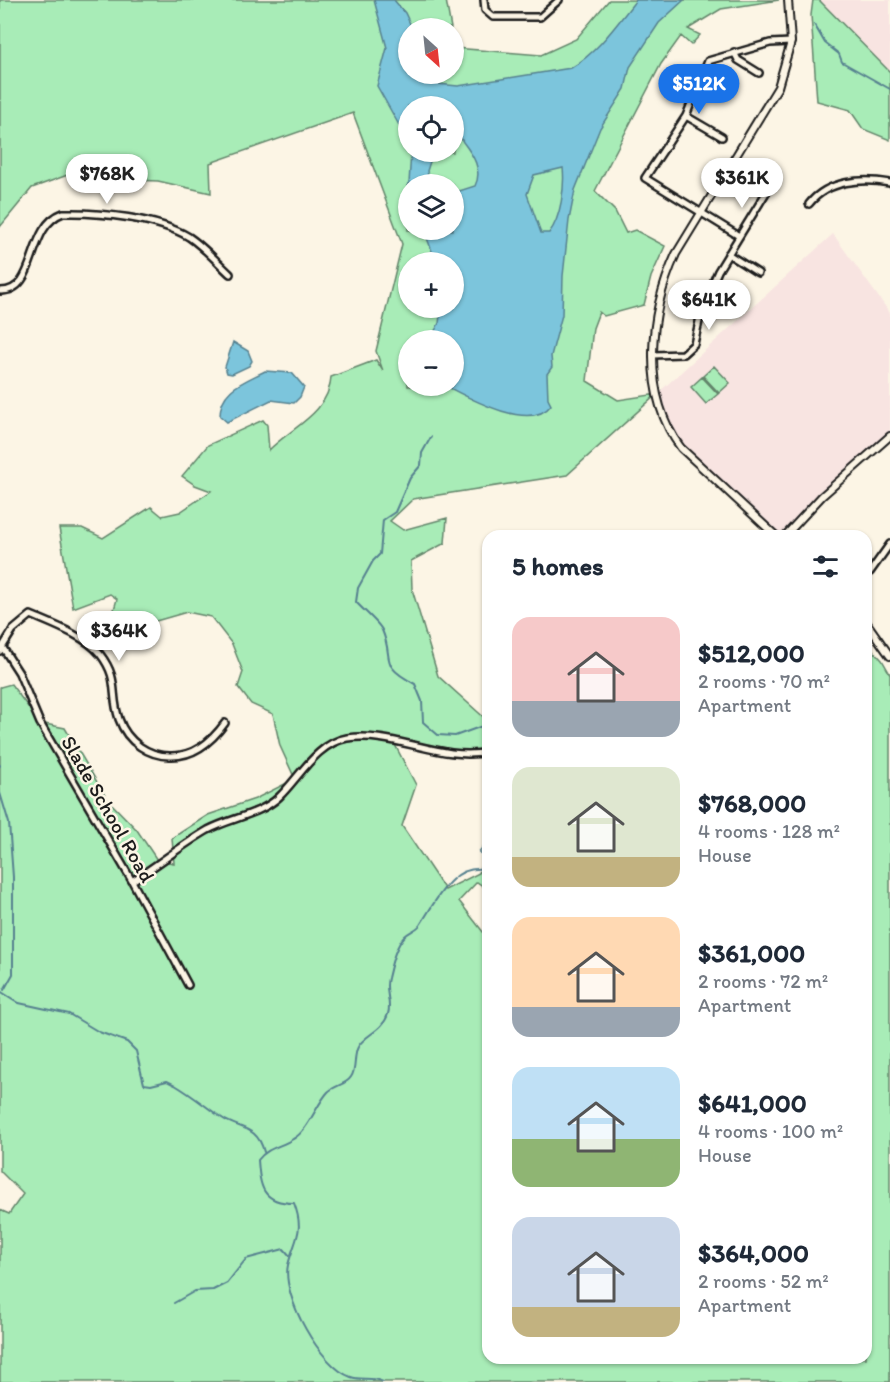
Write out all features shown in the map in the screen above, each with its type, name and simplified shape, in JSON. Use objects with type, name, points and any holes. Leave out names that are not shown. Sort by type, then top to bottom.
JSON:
[{"type":"street","points":[[484,0],[485,10],[493,17],[544,15],[559,0]]},
{"type":"street","points":[[770,530],[681,448],[670,433],[656,390],[653,355],[657,311],[667,274],[771,100],[785,68],[791,42],[788,0]]},
{"type":"street","points":[[739,236],[645,178],[686,116],[708,62],[734,52],[791,42]]},
{"type":"street","points":[[734,52],[738,60],[759,73]]},
{"type":"street","points":[[686,116],[722,137]]},
{"type":"street","points":[[653,355],[683,354],[690,350],[694,344],[708,292],[728,254],[777,175]]},
{"type":"street","points":[[809,204],[817,194],[842,184],[864,180],[890,183]]},
{"type":"street","points":[[0,291],[12,289],[21,282],[44,226],[63,213],[147,221],[169,228],[201,246],[230,274]]},
{"type":"street","points":[[728,254],[758,273]]},
{"type":"street","points":[[791,530],[822,496],[890,436]]},
{"type":"street","points":[[872,569],[890,544]]},
{"type":"street","points":[[2,649],[14,630],[31,615],[91,646],[106,663],[114,679],[122,725],[135,743],[150,753],[162,756],[192,753],[210,742],[225,723]]},
{"type":"street","points":[[872,630],[890,656]]},
{"type":"street","name":"Slade School Road","points":[[2,649],[19,673],[40,723],[132,881],[188,985]]},
{"type":"street","points":[[132,881],[208,830],[277,799],[315,757],[331,744],[345,738],[392,740],[464,754],[482,752]]},
{"type":"shaded area","points":[[819,0],[890,0],[890,72]]},
{"type":"shaded area","points":[[833,234],[890,313],[890,436],[814,500],[789,530],[771,530],[670,433],[657,394]]},
{"type":"green space","points":[[0,0],[446,0],[449,18],[398,18],[398,84],[464,84],[464,49],[541,55],[576,39],[609,0],[779,0],[721,9],[688,29],[700,35],[691,45],[681,36],[661,64],[595,191],[615,211],[626,233],[635,230],[665,246],[651,277],[644,305],[604,316],[599,312],[593,328],[587,381],[618,400],[657,394],[567,475],[413,499],[390,521],[403,530],[447,518],[445,543],[411,561],[412,589],[438,676],[482,716],[482,751],[480,754],[463,754],[393,741],[416,785],[402,826],[445,890],[479,873],[482,862],[482,886],[477,882],[459,901],[482,931],[482,1364],[872,1364],[872,649],[882,660],[890,674],[890,1382],[0,1382],[0,1210],[9,1214],[23,1194],[0,1171],[0,687],[11,684],[40,723],[65,728],[107,799],[137,830],[157,860],[174,863],[172,838],[208,815],[255,799],[295,779],[280,746],[273,714],[251,704],[238,687],[243,672],[232,644],[211,617],[187,612],[149,623],[109,627],[117,599],[110,594],[73,608],[59,528],[82,528],[103,538],[151,507],[162,516],[180,512],[211,491],[195,485],[182,476],[208,445],[263,420],[267,425],[269,450],[317,410],[329,390],[331,377],[376,360],[383,371],[376,351],[398,260],[398,318],[464,318],[464,252],[400,252],[401,240],[464,240],[464,174],[398,174],[398,233],[353,113],[210,163],[211,193],[158,181],[112,179],[73,173],[32,188],[0,227]]},
{"type":"green space","points":[[813,0],[819,0],[890,72],[890,140],[863,129],[850,110],[817,101],[811,15]]},
{"type":"green space","points":[[714,366],[730,383],[719,393],[703,376]]},
{"type":"green space","points":[[702,377],[718,394],[706,404],[691,387]]},
{"type":"water","points":[[374,0],[394,0],[407,18],[398,18],[398,84],[458,86],[571,68],[598,46],[636,0],[684,0],[659,23],[630,67],[625,89],[600,128],[575,190],[563,276],[562,315],[551,356],[552,367],[547,374],[548,399],[551,405],[542,413],[515,414],[464,396],[464,330],[435,330],[440,318],[464,318],[464,252],[432,252],[428,240],[464,240],[464,190],[475,186],[478,174],[473,157],[464,144],[464,96],[398,96],[398,123],[377,86],[387,48]],"holes":[[[563,168],[563,193],[553,227],[549,233],[541,233],[527,194],[534,175]]]},
{"type":"water","points":[[410,162],[430,162],[428,174],[410,174]]},
{"type":"water","points":[[233,342],[248,351],[252,361],[249,366],[232,374],[227,373],[225,367]]},
{"type":"water","points":[[265,371],[292,373],[304,387],[300,397],[294,403],[271,400],[227,422],[220,416],[224,399],[229,393]]},
{"type":"waterway","points":[[814,24],[825,43],[839,54],[842,62],[890,89]]},
{"type":"waterway","points":[[431,437],[422,453],[421,465],[410,478],[395,512],[383,520],[380,554],[373,561],[358,588],[356,602],[382,630],[391,666],[415,684],[422,701],[423,722],[438,735],[455,736],[482,726]]},
{"type":"waterway","points":[[0,793],[9,823],[13,877],[13,974],[4,990]]},
{"type":"waterway","points":[[482,849],[479,852],[482,855]]},
{"type":"waterway","points":[[383,1382],[375,1379],[355,1378],[339,1371],[316,1345],[306,1329],[297,1311],[287,1278],[288,1265],[299,1228],[297,1213],[294,1203],[275,1200],[265,1192],[260,1178],[258,1160],[266,1152],[298,1135],[308,1124],[328,1092],[351,1077],[358,1047],[386,1020],[389,1005],[387,983],[394,956],[402,940],[420,925],[446,885],[455,877],[464,872],[482,870]]},
{"type":"waterway","points":[[0,991],[19,1003],[69,1014],[99,1032],[127,1042],[136,1051],[144,1084],[151,1085],[167,1081],[175,1085],[222,1118],[247,1129],[257,1137],[264,1152]]},
{"type":"waterway","points":[[174,1303],[195,1291],[213,1290],[227,1283],[246,1259],[284,1249],[290,1256]]}]
